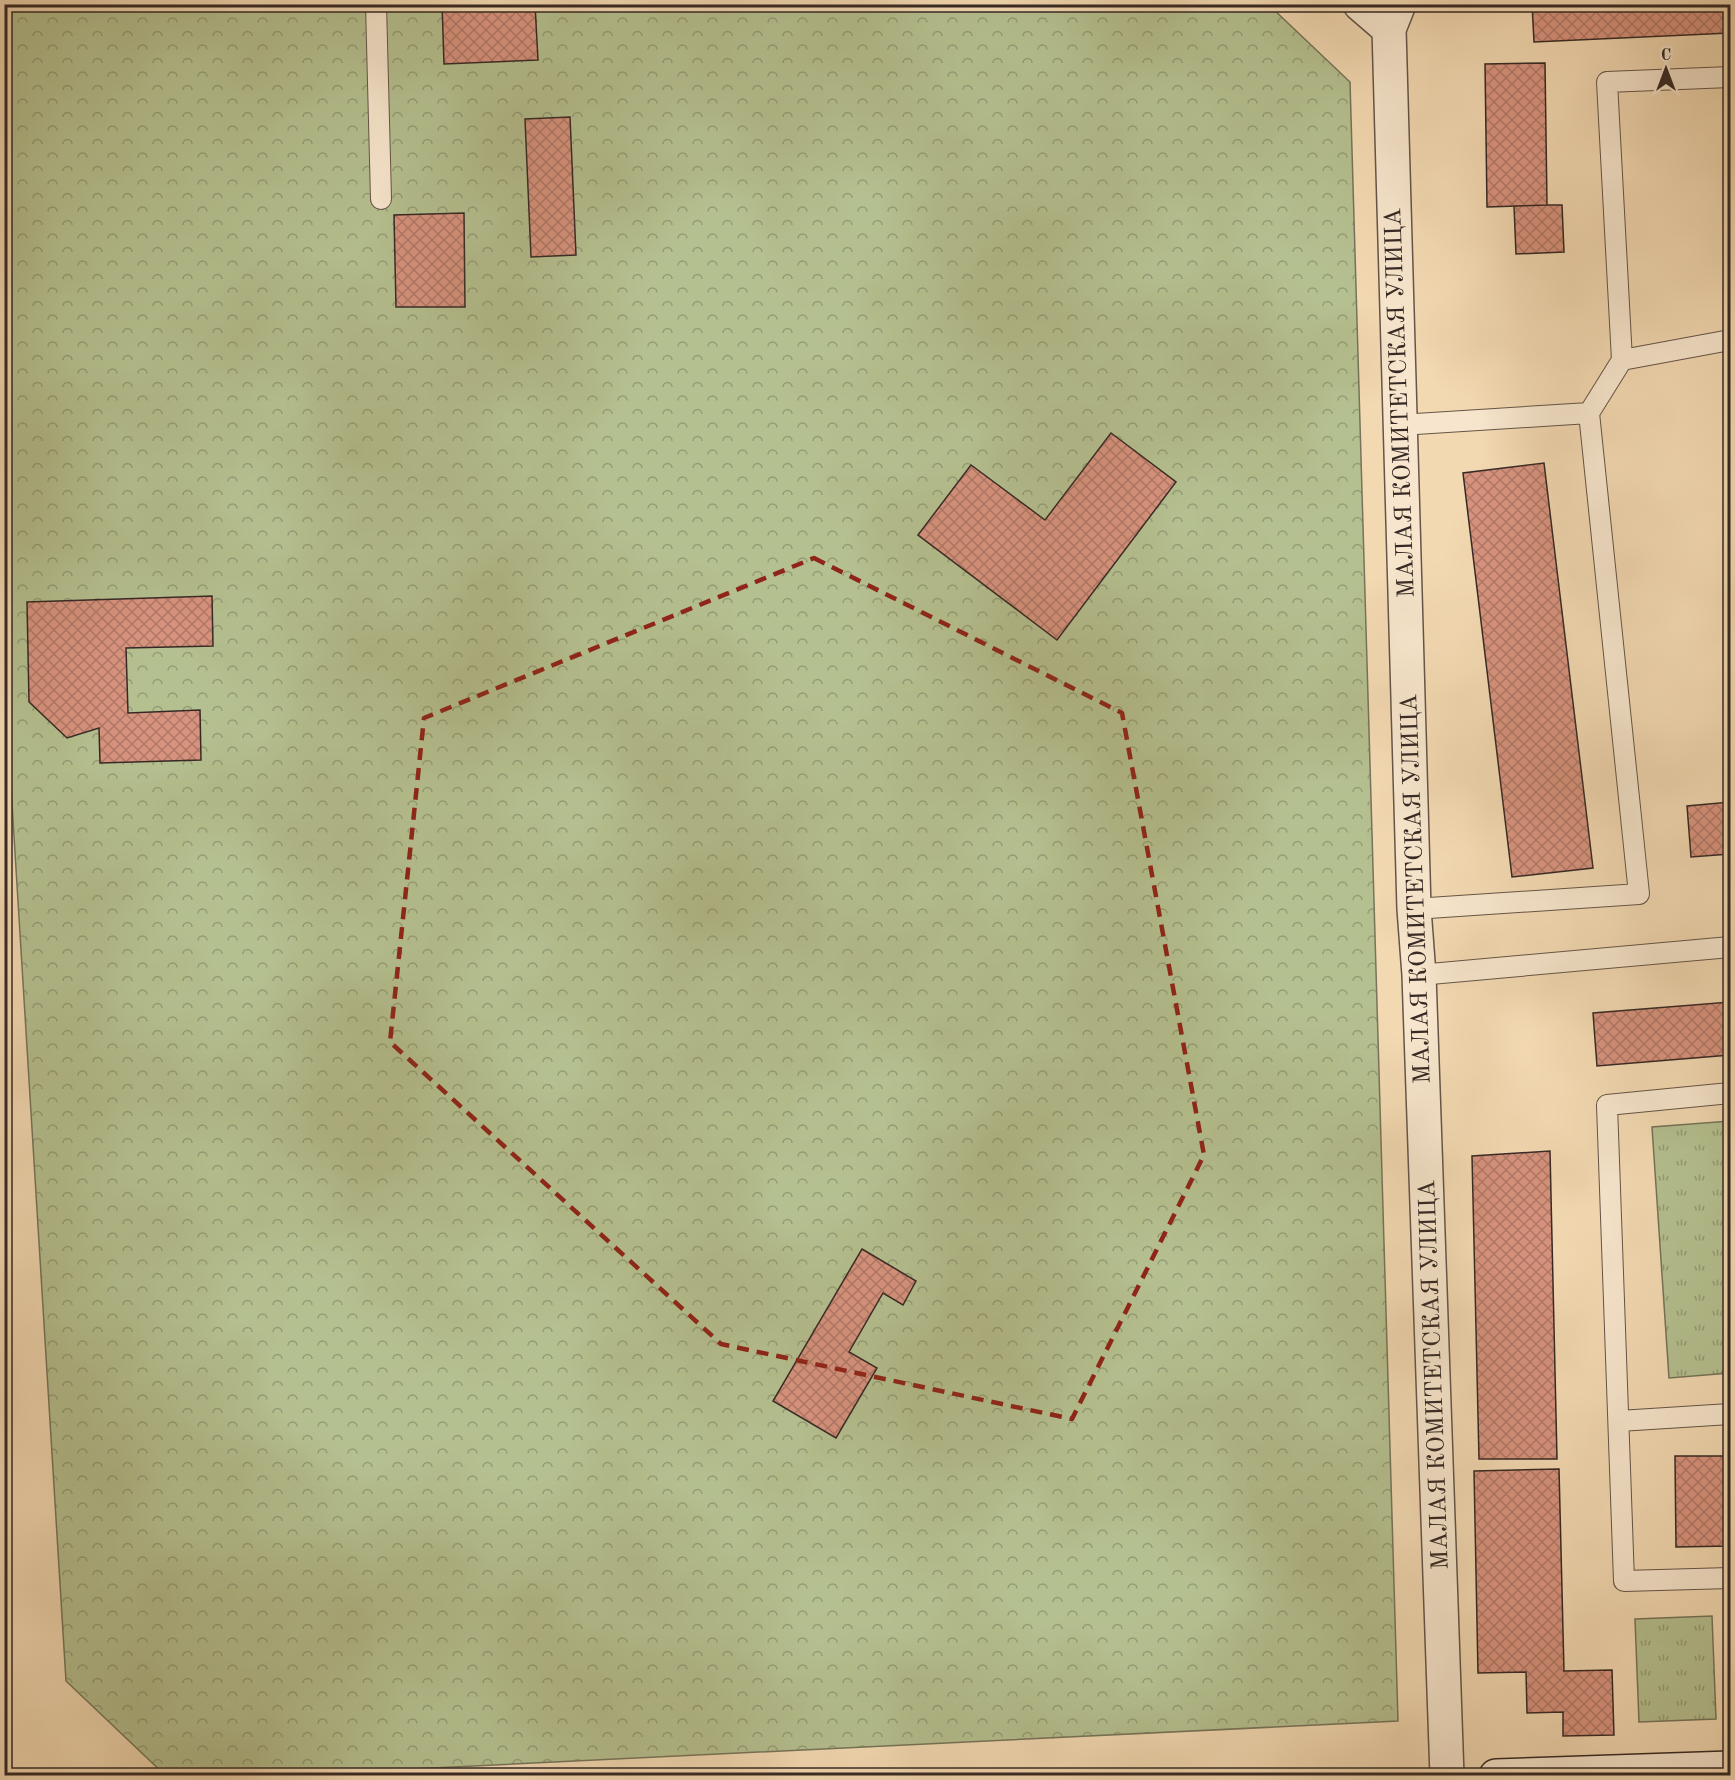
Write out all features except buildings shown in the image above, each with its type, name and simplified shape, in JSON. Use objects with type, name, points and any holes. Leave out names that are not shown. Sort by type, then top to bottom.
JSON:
[{"type":"street","points":[[1360,4],[1394,17]]},
{"type":"street","name":"МАЛАЯ КОМИТЕТСКАЯ УЛИЦА","points":[[1394,17],[1400,424],[1414,909],[1419,975],[1447,1776]]},
{"type":"street","points":[[1496,1776],[1656,1773],[1731,1768]]},
{"type":"lane","points":[[376,4],[381,199]]},
{"type":"lane","points":[[1414,909],[1639,894],[1589,413],[1622,360],[1607,82],[1731,77]]},
{"type":"lane","points":[[1622,360],[1731,340]]},
{"type":"lane","points":[[1400,424],[1589,413]]},
{"type":"lane","points":[[1419,975],[1731,947]]},
{"type":"lane","points":[[1731,1093],[1607,1105],[1624,1581],[1731,1578]]},
{"type":"lane","points":[[1618,1420],[1731,1414]]},
{"type":"highlighted area","points":[[814,558],[1122,713],[1204,1155],[1072,1419],[721,1344],[390,1042],[424,718]]},
{"type":"green space","points":[[54,4],[1269,5],[1350,82],[1398,1721],[287,1775],[166,1776],[66,1681],[5,690],[4,6]]},
{"type":"green space","points":[[1730,1121],[1730,1373],[1669,1378],[1652,1127]]},
{"type":"green space","points":[[1712,1616],[1716,1719],[1639,1722],[1635,1619]]}]
